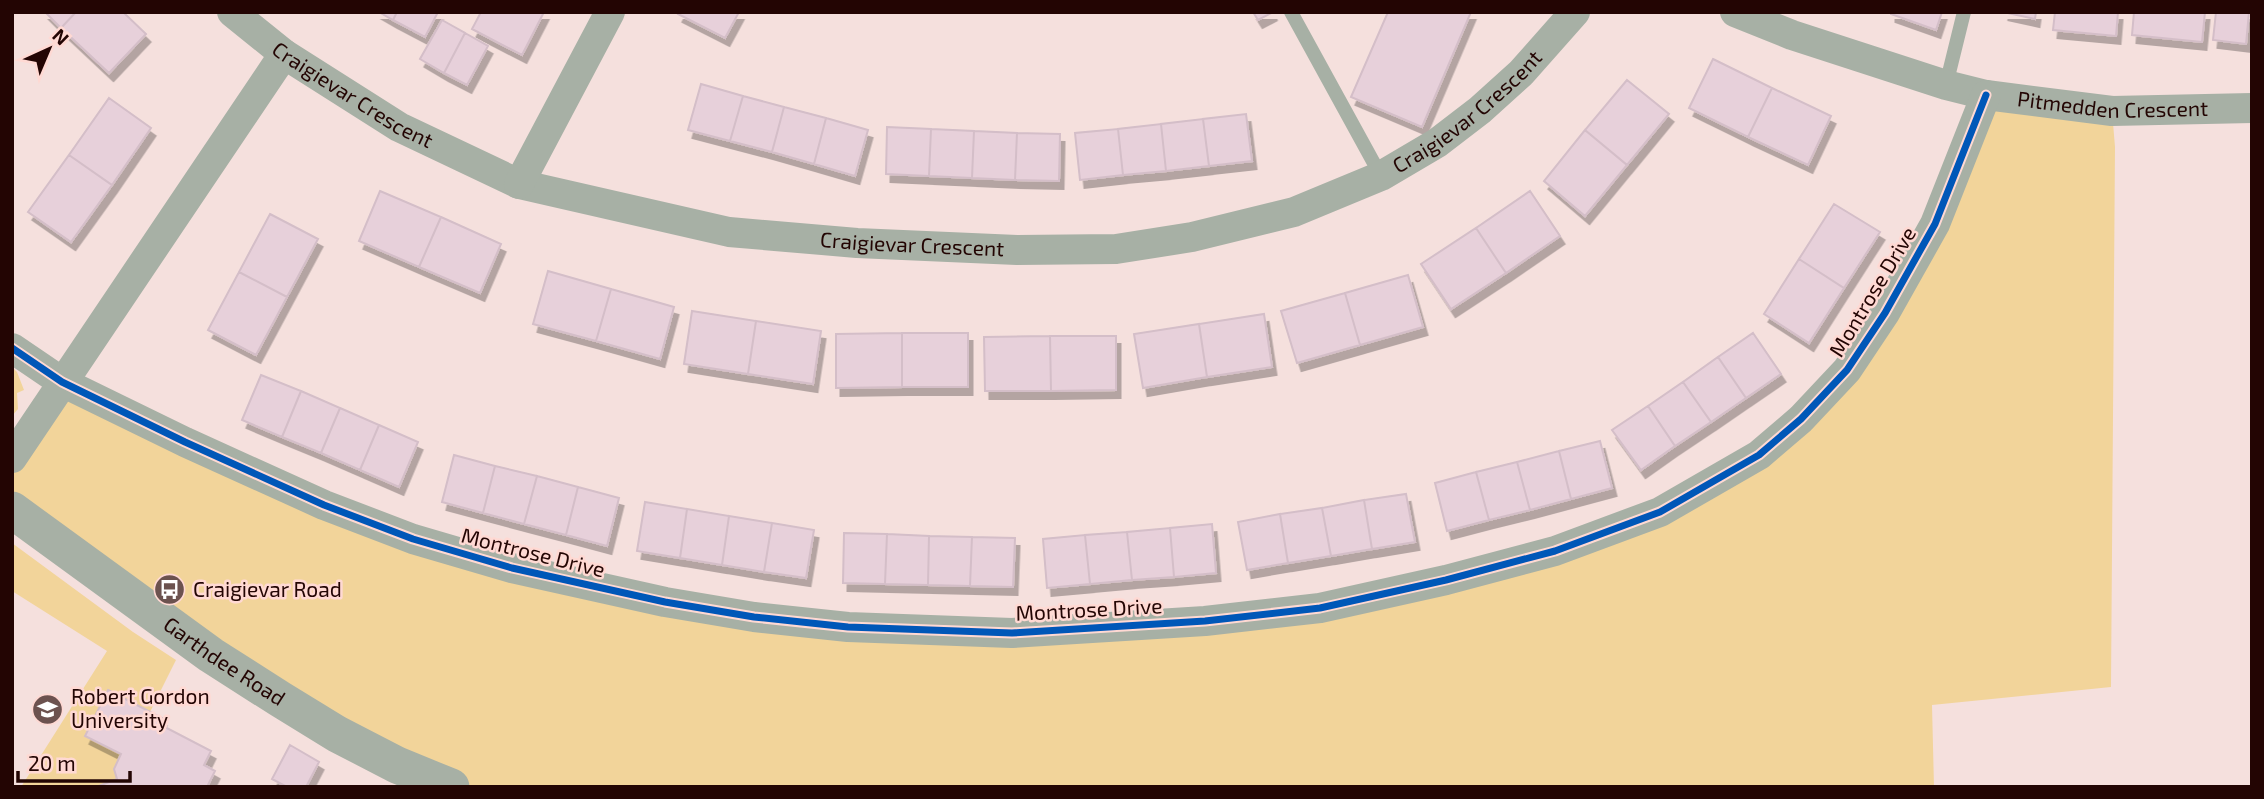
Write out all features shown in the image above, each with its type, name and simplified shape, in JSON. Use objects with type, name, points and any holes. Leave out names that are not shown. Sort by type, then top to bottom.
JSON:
[{"type":"street","name":"Craigievar Crescent","points":[[232,12],[284,54],[399,127],[519,184],[729,232],[857,243],[1017,250],[1116,249],[1192,237],[1294,212],[1381,176],[1437,143],[1480,110],[1521,73],[1575,12]]},
{"type":"street","points":[[519,184],[610,12]]},
{"type":"street","name":"Pitmedden Crescent","points":[[1735,12],[1792,35],[1946,85],[1986,95],[2112,111],[2252,108]]},
{"type":"street","points":[[12,458],[284,54]]},
{"type":"street","name":"Montrose Drive","points":[[12,348],[62,382],[324,505],[413,539],[512,568],[665,603],[754,617],[848,627],[1012,633],[1205,621],[1320,608],[1433,583],[1555,551],[1660,512],[1759,456],[1801,419],[1847,370],[1885,313],[1935,224],[1986,95]]},
{"type":"street","name":"Garthdee Road","points":[[12,510],[150,612],[280,699],[337,734],[397,765],[451,787]]},
{"type":"lane","points":[[1291,12],[1381,176]]},
{"type":"lane","points":[[1946,85],[1964,12]]},
{"type":"shaded area","points":[[1986,95],[2112,111],[2115,147],[2111,687],[1932,705],[1934,787],[451,787],[12,510],[12,458],[62,382],[413,539],[848,627],[1320,608],[1660,512],[1847,370]]},
{"type":"shaded area","points":[[12,367],[17,372],[24,390],[17,393],[18,409],[12,416]]},
{"type":"shaded area","points":[[12,543],[133,632],[176,660],[150,712],[108,691],[85,736],[121,754],[114,769],[117,779],[96,787],[21,787],[107,651],[12,591]]},
{"type":"building","points":[[45,12],[76,12],[61,28]]},
{"type":"building","points":[[76,12],[123,12],[146,34],[109,73],[61,28]]},
{"type":"building","points":[[379,12],[397,12],[393,20]]},
{"type":"building","points":[[397,12],[438,12],[425,37],[393,20]]},
{"type":"building","points":[[481,12],[544,12],[522,55],[472,29]]},
{"type":"building","points":[[739,12],[725,38],[678,14]]},
{"type":"building","points":[[1253,12],[1273,12],[1258,20]]},
{"type":"building","points":[[1388,12],[1471,12],[1422,127],[1351,97]]},
{"type":"building","points":[[1891,12],[1942,12],[1936,30]]},
{"type":"building","points":[[2003,12],[2036,12],[2035,19]]},
{"type":"building","points":[[2055,12],[2118,12],[2116,36],[2053,30]]},
{"type":"building","points":[[2134,12],[2205,12],[2202,42],[2132,35]]},
{"type":"building","points":[[2216,12],[2249,12],[2246,44],[2213,40]]},
{"type":"building","points":[[442,20],[465,33],[444,73],[420,59]]},
{"type":"building","points":[[465,33],[488,46],[467,85],[444,73]]},
{"type":"building","points":[[1713,59],[1772,88],[1748,137],[1689,108]]},
{"type":"building","points":[[1627,80],[1669,114],[1627,165],[1585,130]]},
{"type":"building","points":[[701,84],[743,96],[730,141],[688,130]]},
{"type":"building","points":[[1772,88],[1831,116],[1808,165],[1748,137]]},
{"type":"building","points":[[743,96],[784,107],[772,152],[730,141]]},
{"type":"building","points":[[109,98],[151,128],[112,185],[69,155]]},
{"type":"building","points":[[784,107],[826,118],[814,164],[772,152]]},
{"type":"building","points":[[1246,114],[1252,161],[1209,166],[1203,119]]},
{"type":"building","points":[[826,118],[868,130],[855,176],[814,164]]},
{"type":"building","points":[[1203,119],[1209,166],[1166,171],[1161,124]]},
{"type":"building","points":[[1161,124],[1166,171],[1123,175],[1118,129]]},
{"type":"building","points":[[887,127],[931,129],[929,176],[886,174]]},
{"type":"building","points":[[931,129],[974,131],[972,178],[929,176]]},
{"type":"building","points":[[1118,129],[1123,175],[1080,180],[1075,133]]},
{"type":"building","points":[[1585,130],[1627,165],[1585,216],[1544,181]]},
{"type":"building","points":[[974,131],[1017,133],[1015,180],[972,178]]},
{"type":"building","points":[[1017,133],[1060,134],[1059,181],[1015,180]]},
{"type":"building","points":[[69,155],[112,185],[71,242],[28,212]]},
{"type":"building","points":[[380,191],[441,217],[419,267],[359,241]]},
{"type":"building","points":[[1530,191],[1560,236],[1506,273],[1476,228]]},
{"type":"building","points":[[1834,204],[1880,232],[1844,288],[1799,259]]},
{"type":"building","points":[[270,214],[318,239],[287,297],[239,272]]},
{"type":"building","points":[[441,217],[501,244],[480,293],[419,267]]},
{"type":"building","points":[[1476,228],[1506,273],[1451,309],[1421,264]]},
{"type":"building","points":[[1799,259],[1844,288],[1809,343],[1764,314]]},
{"type":"building","points":[[548,271],[611,289],[596,341],[533,324]]},
{"type":"building","points":[[239,272],[287,297],[256,355],[208,330]]},
{"type":"building","points":[[1408,275],[1423,327],[1360,345],[1345,293]]},
{"type":"building","points":[[611,289],[674,307],[660,359],[596,341]]},
{"type":"building","points":[[1345,293],[1360,345],[1297,363],[1281,311]]},
{"type":"building","points":[[692,311],[756,321],[748,374],[684,364]]},
{"type":"building","points":[[1264,314],[1272,367],[1207,377],[1199,324]]},
{"type":"building","points":[[756,321],[821,331],[813,384],[748,374]]},
{"type":"building","points":[[1199,324],[1207,377],[1143,388],[1134,334]]},
{"type":"building","points":[[902,333],[902,387],[836,388],[836,334]]},
{"type":"building","points":[[902,333],[968,333],[968,387],[902,387]]},
{"type":"building","points":[[1753,333],[1781,374],[1746,398],[1718,357]]},
{"type":"building","points":[[1050,336],[1051,391],[985,391],[984,337]]},
{"type":"building","points":[[1050,336],[1116,336],[1116,390],[1051,391]]},
{"type":"building","points":[[1718,357],[1746,398],[1711,422],[1683,382]]},
{"type":"building","points":[[261,375],[301,391],[282,437],[242,420]]},
{"type":"building","points":[[1683,382],[1711,422],[1675,446],[1648,406]]},
{"type":"building","points":[[301,391],[340,408],[321,453],[282,437]]},
{"type":"building","points":[[1648,406],[1675,446],[1641,470],[1612,430]]},
{"type":"building","points":[[340,408],[379,425],[360,470],[321,453]]},
{"type":"building","points":[[379,425],[418,442],[399,487],[360,470]]},
{"type":"building","points":[[1600,441],[1612,488],[1571,499],[1559,451]]},
{"type":"building","points":[[1559,451],[1571,499],[1530,510],[1517,462]]},
{"type":"building","points":[[454,455],[495,466],[483,513],[442,502]]},
{"type":"building","points":[[1517,462],[1530,510],[1489,520],[1476,472]]},
{"type":"building","points":[[495,466],[537,476],[524,524],[483,513]]},
{"type":"building","points":[[1476,472],[1489,520],[1447,531],[1435,483]]},
{"type":"building","points":[[537,476],[578,487],[566,535],[524,524]]},
{"type":"building","points":[[578,487],[619,498],[607,546],[566,535]]},
{"type":"building","points":[[1406,494],[1415,542],[1372,549],[1364,500]]},
{"type":"building","points":[[1364,500],[1372,549],[1331,556],[1322,508]]},
{"type":"building","points":[[645,502],[687,509],[680,558],[637,551]]},
{"type":"building","points":[[1322,508],[1331,556],[1288,563],[1280,514]]},
{"type":"building","points":[[687,509],[729,516],[722,565],[680,558]]},
{"type":"building","points":[[1280,514],[1288,563],[1247,570],[1238,522]]},
{"type":"building","points":[[729,516],[772,523],[764,572],[722,565]]},
{"type":"building","points":[[772,523],[814,530],[806,578],[764,572]]},
{"type":"building","points":[[1212,524],[1216,573],[1174,577],[1170,528]]},
{"type":"building","points":[[1170,528],[1174,577],[1132,580],[1127,532]]},
{"type":"building","points":[[1127,532],[1132,580],[1090,584],[1085,535]]},
{"type":"building","points":[[844,533],[887,534],[885,584],[843,583]]},
{"type":"building","points":[[887,534],[929,536],[928,585],[885,584]]},
{"type":"building","points":[[1085,535],[1090,584],[1047,588],[1043,539]]},
{"type":"building","points":[[929,536],[972,537],[970,586],[928,585]]},
{"type":"building","points":[[972,537],[1015,538],[1013,587],[970,586]]},
{"type":"building","points":[[108,690],[162,718],[159,724],[211,751],[204,765],[215,771],[207,787],[96,787],[117,779],[114,769],[121,754],[85,736]]},
{"type":"building","points":[[290,745],[319,762],[306,787],[287,787],[272,779]]},
{"type":"cycle path","points":[[12,348],[62,382],[324,505],[413,539],[512,568],[665,602],[754,617],[848,627],[1012,633],[1205,621],[1320,608],[1446,580],[1555,551],[1660,512],[1759,455],[1801,419],[1847,370],[1885,313],[1935,224],[1986,95]]},
{"type":"place","name":"Craigievar Road","points":[[170,590]]},
{"type":"place","name":"Robert Gordon University","points":[[48,709]]}]
